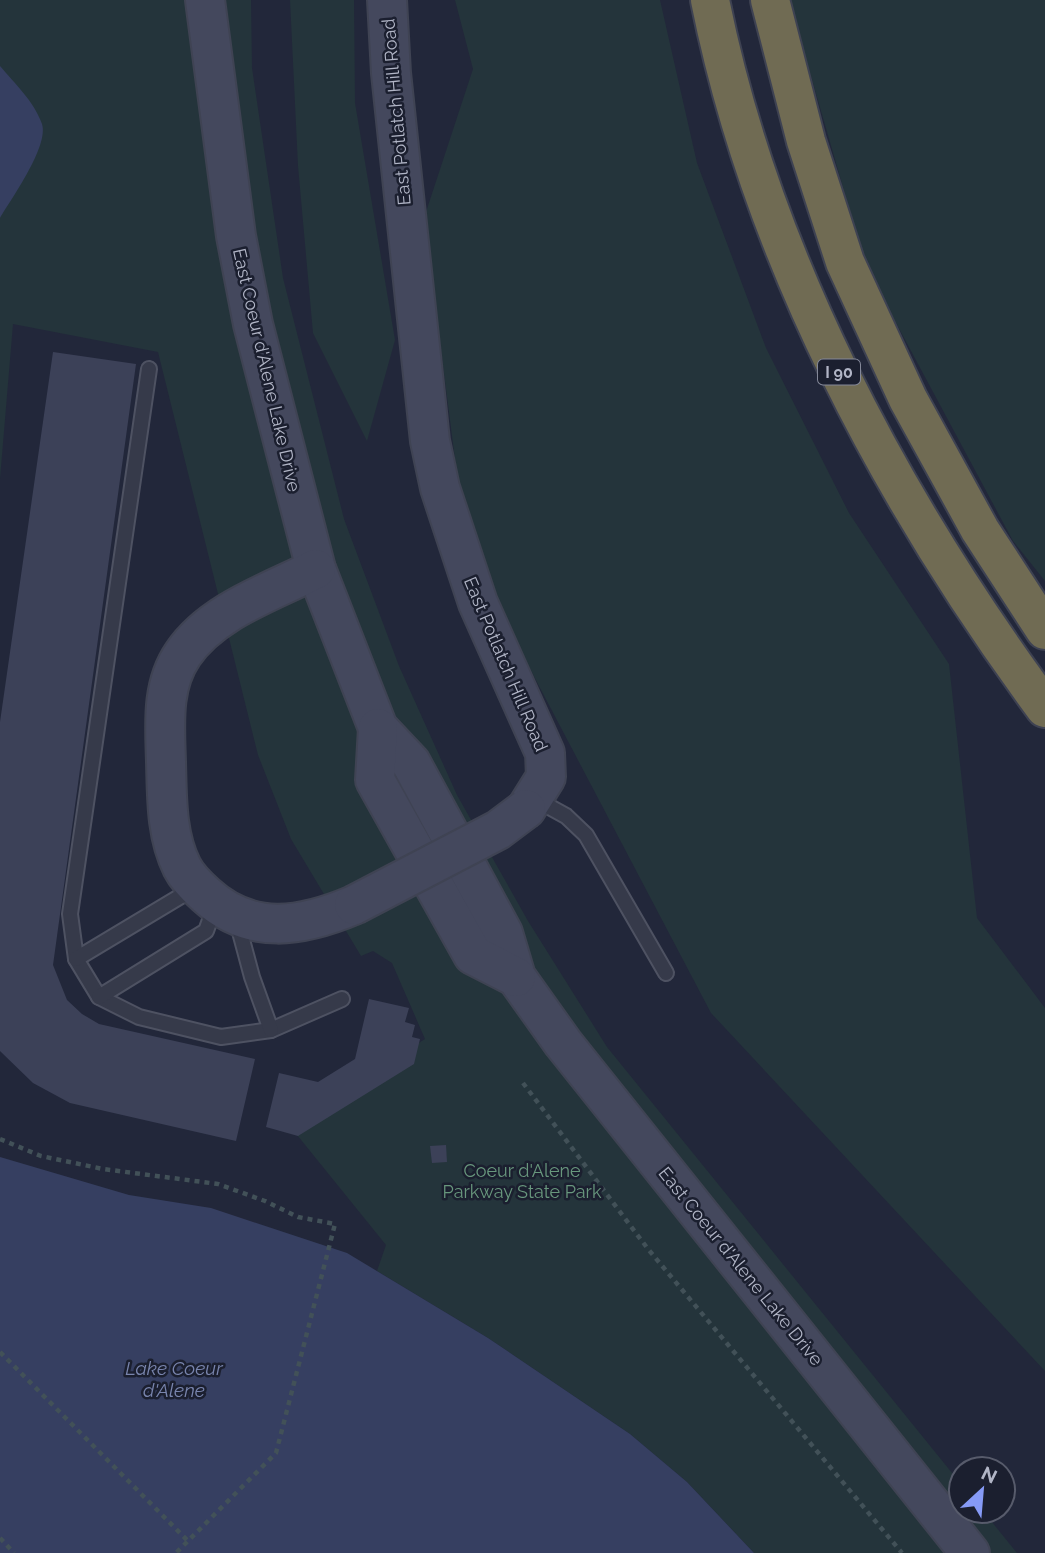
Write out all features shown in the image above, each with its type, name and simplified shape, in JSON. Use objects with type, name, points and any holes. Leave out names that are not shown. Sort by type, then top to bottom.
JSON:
[{"type":"highway","name":"I 90","points":[[710,0],[739,115],[789,262],[845,386],[913,512],[993,638],[1045,708]]},
{"type":"highway","points":[[770,0],[806,141],[845,262],[908,399],[980,530],[1045,630]]},
{"type":"street","name":"East Coeur d'Alene Lake Drive","points":[[205,0],[236,236],[248,299],[316,569],[377,728],[375,780],[473,956],[516,977],[563,1043],[970,1553]]},
{"type":"street","name":"East Potlatch Hill Road","points":[[387,0],[394,111],[430,442],[440,488],[478,604],[545,753],[546,777],[531,804]]},
{"type":"street","points":[[316,569],[213,622],[196,637],[173,672],[164,717],[167,810],[182,867],[216,902],[266,925],[291,925],[317,920],[354,905],[498,830],[531,804]]},
{"type":"lane","points":[[149,369],[70,914],[76,959],[99,998],[139,1017],[221,1037],[271,1030],[342,999]]},
{"type":"lane","points":[[531,804],[566,816],[586,835],[666,974]]},
{"type":"lane","points":[[76,959],[216,902]]},
{"type":"lane","points":[[99,998],[206,930],[216,902]]},
{"type":"lane","points":[[216,902],[252,977],[271,1030]]},
{"type":"path","points":[[523,1083],[648,1249],[902,1553]]},
{"type":"path","points":[[0,1139],[41,1156],[103,1169],[218,1184],[265,1201],[298,1217],[335,1224],[276,1453],[176,1553]]},
{"type":"path","points":[[0,1352],[188,1541]]},
{"type":"path","points":[[0,1538],[14,1553]]},
{"type":"green space","name":"Coeur d'Alene Parkway State Park","points":[[0,0],[251,0],[252,68],[283,278],[344,519],[399,666],[457,795],[528,921],[607,1047],[947,1467],[947,1525],[994,1525],[1017,1553],[754,1553],[687,1482],[630,1434],[488,1338],[377,1271],[386,1245],[289,1125],[425,1039],[392,963],[373,951],[361,956],[291,839],[258,755],[158,352],[13,324],[0,479]]},
{"type":"green space","points":[[290,0],[354,0],[355,103],[395,340],[367,441],[313,333],[298,166]]},
{"type":"green space","points":[[455,0],[660,0],[697,163],[766,348],[849,513],[949,664],[977,918],[1045,1008],[1045,1371],[711,1013],[498,608],[459,490],[424,218],[473,69]]},
{"type":"green space","points":[[789,0],[1045,0],[1045,581],[1013,541],[866,267]]},
{"type":"water","points":[[0,66],[34,108],[42,124],[43,134],[28,172],[0,218]]},
{"type":"water","name":"Lake Coeur d'Alene","points":[[0,1157],[129,1195],[211,1208],[347,1253],[488,1338],[630,1434],[687,1482],[754,1553],[0,1553]]},
{"type":"building","points":[[53,352],[136,364],[53,965],[67,1000],[82,1014],[99,1024],[255,1059],[236,1141],[70,1103],[33,1083],[0,1051],[0,722]]},
{"type":"building","points":[[369,999],[409,1008],[405,1022],[415,1025],[412,1037],[420,1039],[414,1064],[298,1136],[266,1127],[279,1073],[318,1082],[355,1059]]},
{"type":"building","points":[[446,1145],[447,1162],[432,1163],[430,1146]]}]
